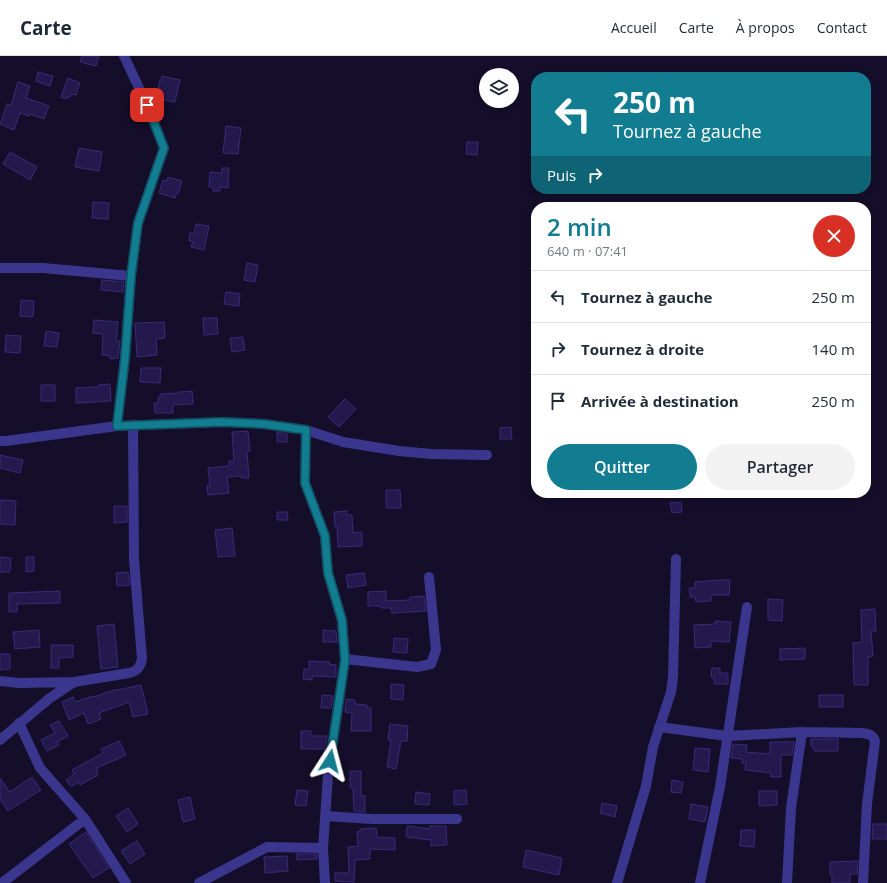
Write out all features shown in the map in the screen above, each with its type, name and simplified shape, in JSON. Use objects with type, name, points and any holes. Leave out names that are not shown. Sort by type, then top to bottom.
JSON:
[{"type":"street","points":[[117,426],[125,358],[131,276],[138,223],[164,148],[147,105],[124,56]]},
{"type":"street","points":[[0,268],[43,268],[131,276]]},
{"type":"street","points":[[0,441],[117,426],[222,422],[264,424],[306,430],[343,442],[399,451],[431,454],[486,455]]},
{"type":"street","points":[[0,681],[19,683],[74,682],[135,672],[140,668],[142,659],[134,560],[132,425]]},
{"type":"street","points":[[306,430],[305,483],[325,536],[328,573],[342,620],[345,660],[328,775],[323,848],[325,883]]},
{"type":"street","points":[[617,883],[646,786],[653,747],[671,692],[673,677],[676,559]]},
{"type":"street","points":[[345,660],[417,667],[431,664],[436,650],[429,577]]},
{"type":"street","points":[[700,883],[720,787],[747,607]]},
{"type":"street","points":[[0,740],[50,698],[74,682]]},
{"type":"street","points":[[19,723],[40,768],[85,820],[126,883]]},
{"type":"street","points":[[659,727],[727,736],[802,732],[863,733],[874,738],[875,746],[867,804],[863,883]]},
{"type":"street","points":[[787,883],[790,808],[802,732]]},
{"type":"street","points":[[325,816],[372,819],[457,819]]},
{"type":"street","points":[[2,883],[85,820]]},
{"type":"street","points":[[199,883],[267,847],[323,848]]},
{"type":"building","points":[[82,56],[99,56],[96,66],[80,62]]},
{"type":"building","points":[[38,72],[53,76],[50,86],[36,81]]},
{"type":"building","points":[[162,76],[180,80],[175,102],[156,98]]},
{"type":"building","points":[[68,78],[80,83],[76,95],[72,94],[70,97],[68,96],[67,99],[61,97]]},
{"type":"building","points":[[18,82],[30,86],[26,98],[49,106],[44,119],[30,114],[29,116],[20,113],[14,130],[0,124],[7,104],[11,105]]},
{"type":"building","points":[[226,126],[241,128],[238,154],[223,153]]},
{"type":"building","points":[[467,142],[478,142],[477,155],[466,154]]},
{"type":"building","points":[[79,148],[102,152],[99,171],[75,167]]},
{"type":"building","points":[[10,152],[37,167],[30,180],[3,164]]},
{"type":"building","points":[[222,168],[229,168],[228,188],[220,187],[220,191],[213,191],[213,187],[209,187],[210,172],[222,173]]},
{"type":"building","points":[[168,177],[182,181],[178,194],[176,194],[175,198],[159,193],[163,180],[167,181]]},
{"type":"building","points":[[93,202],[109,203],[108,219],[92,218]]},
{"type":"building","points":[[196,224],[209,226],[204,250],[191,247],[193,241],[189,241],[190,233],[194,234]]},
{"type":"building","points":[[247,263],[258,265],[255,282],[244,280]]},
{"type":"building","points":[[102,280],[124,282],[123,292],[101,290]]},
{"type":"building","points":[[226,292],[240,294],[239,306],[224,304]]},
{"type":"building","points":[[21,300],[34,301],[33,317],[20,316]]},
{"type":"building","points":[[203,318],[217,318],[218,334],[204,335]]},
{"type":"building","points":[[94,320],[118,322],[116,341],[120,341],[118,358],[110,359],[110,356],[102,355],[103,334],[93,333]]},
{"type":"building","points":[[164,322],[165,338],[156,339],[157,355],[137,357],[135,323]]},
{"type":"building","points":[[46,331],[59,333],[57,347],[44,346]]},
{"type":"building","points":[[6,335],[21,336],[20,353],[5,352]]},
{"type":"building","points":[[243,337],[245,350],[232,352],[230,338]]},
{"type":"building","points":[[141,368],[161,368],[160,383],[140,382]]},
{"type":"building","points":[[110,384],[111,401],[76,403],[76,388],[98,387],[98,385]]},
{"type":"building","points":[[41,385],[55,385],[55,401],[41,401]]},
{"type":"building","points":[[192,391],[193,404],[173,405],[173,413],[155,413],[154,403],[158,403],[160,394]]},
{"type":"building","points":[[345,399],[356,409],[339,427],[328,417]]},
{"type":"building","points":[[511,427],[512,439],[500,439],[500,428]]},
{"type":"building","points":[[248,431],[250,451],[247,452],[249,478],[241,478],[241,476],[227,477],[229,493],[208,495],[207,486],[210,486],[208,468],[229,466],[229,461],[234,461],[232,432]]},
{"type":"building","points":[[277,432],[287,434],[287,442],[277,442]]},
{"type":"building","points":[[0,455],[23,460],[20,473],[0,468]]},
{"type":"building","points":[[386,490],[400,490],[401,508],[386,508]]},
{"type":"building","points":[[0,500],[16,501],[15,525],[0,524]]},
{"type":"building","points":[[681,502],[682,512],[672,513],[670,503]]},
{"type":"building","points":[[114,506],[127,506],[127,522],[114,523]]},
{"type":"building","points":[[347,511],[347,515],[352,515],[353,533],[362,532],[362,546],[338,547],[337,527],[335,527],[334,512]]},
{"type":"building","points":[[277,512],[287,512],[288,520],[277,520]]},
{"type":"building","points":[[232,528],[235,556],[218,557],[215,530]]},
{"type":"building","points":[[0,557],[11,558],[10,572],[0,572]]},
{"type":"building","points":[[26,557],[34,557],[34,571],[26,572]]},
{"type":"building","points":[[128,572],[130,585],[117,586],[116,573]]},
{"type":"building","points":[[364,573],[366,585],[348,588],[346,575]]},
{"type":"building","points":[[730,580],[729,595],[711,595],[711,601],[696,602],[695,597],[690,597],[689,588],[695,588],[695,582]]},
{"type":"building","points":[[60,591],[60,603],[17,604],[17,612],[9,612],[9,593]]},
{"type":"building","points":[[386,591],[386,601],[410,600],[410,597],[424,596],[426,611],[392,613],[391,608],[368,606],[368,592]]},
{"type":"building","points":[[768,599],[783,600],[782,621],[768,620]]},
{"type":"building","points":[[875,609],[876,631],[871,631],[873,656],[868,657],[868,685],[854,685],[853,643],[862,642],[861,610]]},
{"type":"building","points":[[715,621],[731,622],[729,642],[711,641],[711,647],[695,648],[694,625],[715,624]]},
{"type":"building","points":[[114,624],[118,667],[101,669],[97,626]]},
{"type":"building","points":[[39,630],[40,647],[15,649],[13,632]]},
{"type":"building","points":[[323,630],[336,631],[337,642],[323,642]]},
{"type":"building","points":[[394,638],[408,639],[407,653],[393,652]]},
{"type":"building","points":[[51,645],[73,645],[73,657],[59,658],[59,668],[51,668]]},
{"type":"building","points":[[805,648],[805,659],[780,660],[780,649]]},
{"type":"building","points":[[0,654],[10,654],[10,669],[0,670]]},
{"type":"building","points":[[309,661],[330,662],[329,664],[336,665],[336,677],[312,676],[312,680],[303,679],[304,669],[309,669]]},
{"type":"building","points":[[712,668],[720,668],[720,673],[728,673],[728,684],[714,684],[714,677],[711,677]]},
{"type":"building","points":[[391,684],[404,685],[403,700],[391,699]]},
{"type":"building","points":[[141,685],[148,714],[133,717],[129,702],[99,713],[101,719],[88,724],[84,713],[69,720],[62,702],[73,697],[75,702],[117,689]]},
{"type":"building","points":[[322,695],[333,696],[331,708],[321,708]]},
{"type":"building","points":[[819,695],[843,695],[843,707],[819,707]]},
{"type":"building","points":[[346,699],[355,700],[355,704],[367,705],[367,708],[371,708],[371,731],[351,731],[352,713],[345,712]]},
{"type":"building","points":[[59,721],[68,736],[57,742],[59,745],[47,751],[41,740],[55,733],[50,725]]},
{"type":"building","points":[[390,724],[408,726],[407,741],[401,741],[396,769],[387,767],[391,740],[388,740]]},
{"type":"building","points":[[301,731],[311,731],[311,736],[327,736],[325,749],[301,749]]},
{"type":"building","points":[[811,739],[838,739],[838,751],[814,751],[814,747],[811,747]]},
{"type":"building","points":[[119,741],[126,755],[97,768],[98,770],[96,772],[98,775],[80,785],[79,782],[71,787],[66,780],[74,774],[72,770],[103,753],[101,749]]},
{"type":"building","points":[[770,742],[794,742],[792,755],[781,755],[781,777],[771,777],[771,773],[745,770],[746,763],[742,763],[742,759],[731,758],[733,744],[747,745],[746,752],[770,754]]},
{"type":"building","points":[[695,748],[710,749],[708,772],[693,770]]},
{"type":"building","points":[[350,771],[361,771],[361,796],[365,796],[365,812],[354,811],[353,788],[350,788]]},
{"type":"building","points":[[32,777],[41,790],[8,811],[0,799],[0,778],[10,792]]},
{"type":"building","points":[[672,780],[683,782],[681,793],[671,792]]},
{"type":"building","points":[[297,790],[308,791],[306,806],[295,805]]},
{"type":"building","points":[[466,790],[467,804],[454,805],[454,791]]},
{"type":"building","points":[[759,791],[777,791],[777,805],[759,806]]},
{"type":"building","points":[[416,792],[430,794],[429,805],[415,804]]},
{"type":"building","points":[[190,797],[195,819],[183,822],[178,800]]},
{"type":"building","points":[[602,803],[617,806],[615,817],[600,813]]},
{"type":"building","points":[[691,804],[708,807],[705,822],[689,819]]},
{"type":"building","points":[[128,808],[138,824],[127,832],[116,816]]},
{"type":"building","points":[[873,824],[887,824],[887,839],[872,839]]},
{"type":"building","points":[[407,826],[431,829],[430,826],[446,826],[447,845],[431,846],[431,840],[406,837]]},
{"type":"building","points":[[376,828],[377,837],[395,838],[395,850],[370,849],[370,859],[355,860],[354,882],[335,881],[335,873],[349,873],[348,847],[358,846],[357,832],[361,831],[360,829]]},
{"type":"building","points":[[741,830],[755,830],[754,847],[740,846]]},
{"type":"building","points":[[86,832],[109,868],[93,878],[69,844]]},
{"type":"building","points":[[137,841],[145,854],[130,864],[121,851]]},
{"type":"building","points":[[526,850],[562,858],[559,875],[523,867]]},
{"type":"building","points":[[296,854],[317,854],[317,859],[297,860]]},
{"type":"building","points":[[287,856],[288,871],[265,873],[264,857]]},
{"type":"building","points":[[858,861],[857,874],[850,874],[850,883],[832,883],[832,875],[830,875],[830,862]]},
{"type":"route","points":[[147,105],[164,148],[138,223],[131,276],[125,358],[117,426],[222,422],[264,424],[306,430],[305,483],[325,536],[328,573],[342,620],[345,660],[330,761]]}]
